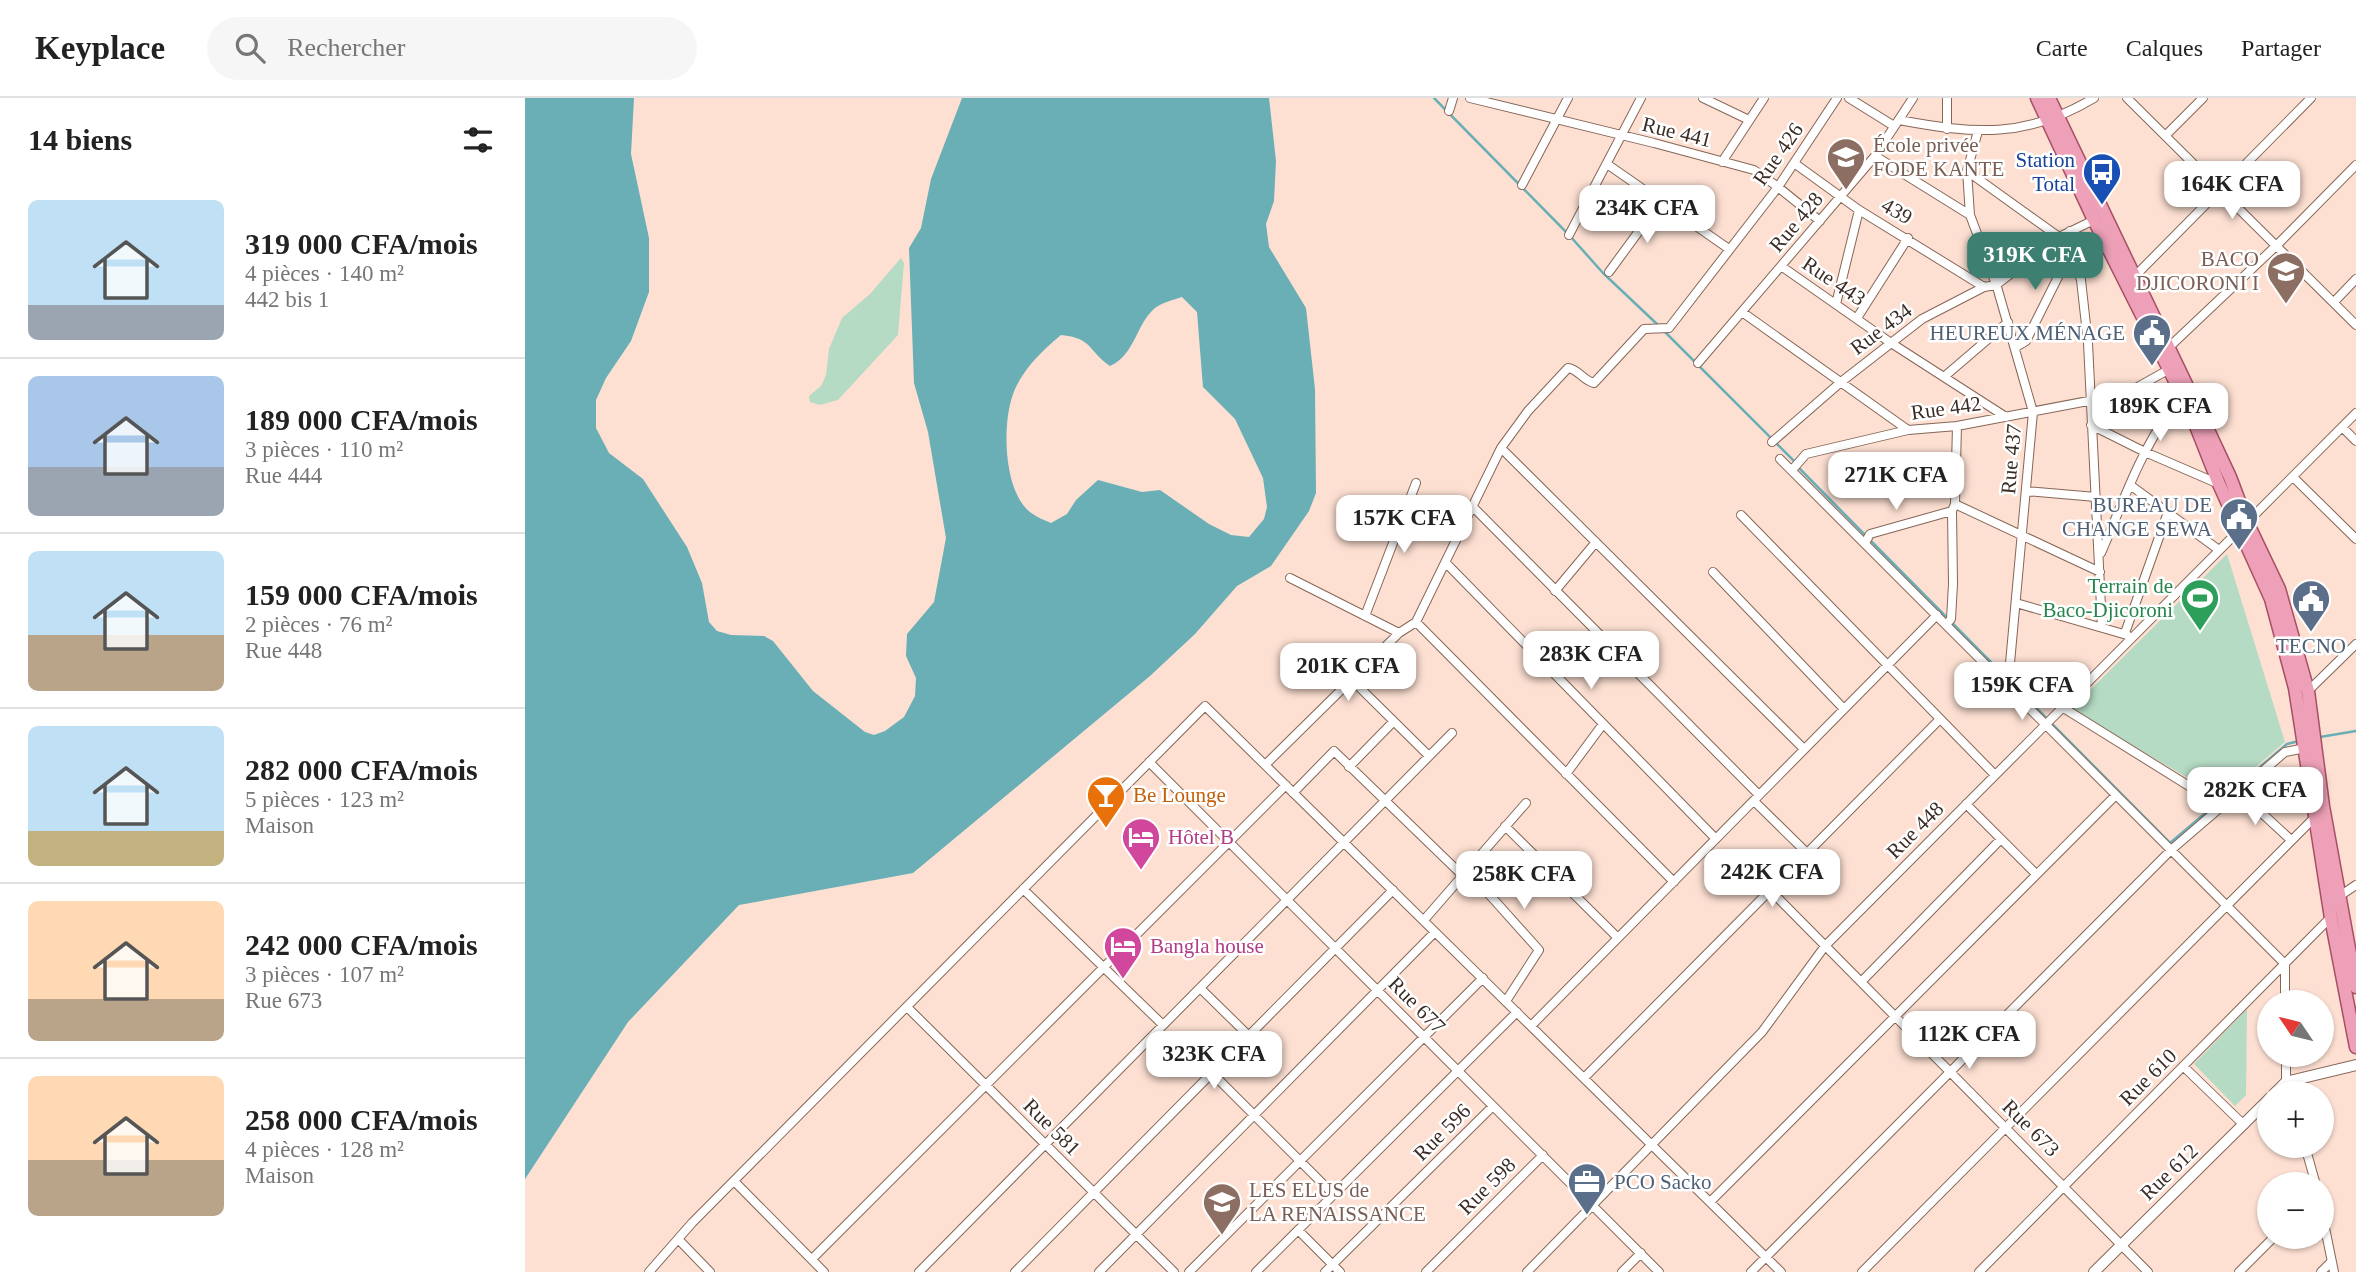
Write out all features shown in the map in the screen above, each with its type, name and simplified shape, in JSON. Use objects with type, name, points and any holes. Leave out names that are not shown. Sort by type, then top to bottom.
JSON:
[{"type":"main road","points":[[2037,98],[2053,117],[2134,276],[2164,352],[2168,370],[2190,411],[2219,484],[2279,589],[2308,691],[2337,903],[2349,965],[2356,1047]]},
{"type":"main road","points":[[2049,98],[2053,117],[2094,220],[2230,477],[2243,526],[2271,599],[2295,688],[2315,816],[2337,903],[2331,918],[2356,987]]},
{"type":"street","points":[[1449,111],[1453,98]]},
{"type":"street","name":"Rue 441","points":[[1470,98],[1753,170],[1820,221]]},
{"type":"street","points":[[1522,185],[1568,98]]},
{"type":"street","points":[[1569,235],[1641,98]]},
{"type":"street","points":[[1703,98],[1749,120]]},
{"type":"street","points":[[1722,162],[1763,98]]},
{"type":"street","name":"Rue 426","points":[[1501,448],[1528,411],[1568,368],[1594,383],[1644,329],[1668,329],[1778,187],[1837,98]]},
{"type":"street","points":[[1849,98],[1897,123],[1978,131],[2024,128],[2094,98]]},
{"type":"street","name":"Rue 428","points":[[1698,363],[1875,156],[1913,98]]},
{"type":"street","points":[[1947,98],[1947,129]]},
{"type":"street","points":[[2127,98],[2356,325]]},
{"type":"street","points":[[2166,135],[2203,98]]},
{"type":"street","points":[[2134,276],[2311,98]]},
{"type":"street","name":"Rue 437","points":[[1978,131],[1967,171],[1971,215],[2016,347],[2033,412],[2016,603],[2006,679]]},
{"type":"street","points":[[1875,156],[1971,215]]},
{"type":"street","name":"439","points":[[1794,163],[1859,210],[1984,287]]},
{"type":"street","points":[[1607,164],[1729,249]]},
{"type":"street","points":[[2164,352],[2277,245],[2356,165]]},
{"type":"street","points":[[1967,171],[2059,237]]},
{"type":"street","points":[[1609,272],[1661,201]]},
{"type":"street","points":[[1836,304],[1859,210]]},
{"type":"street","name":"Rue 434","points":[[1772,442],[1841,382],[1922,319],[1984,287],[1996,285],[2059,237],[2094,220]]},
{"type":"street","points":[[2016,347],[2026,341],[2067,259],[2070,232]]},
{"type":"street","points":[[1857,318],[1908,239]]},
{"type":"street","points":[[2069,246],[2081,280],[2088,343],[2102,627]]},
{"type":"street","name":"Rue 443","points":[[1781,266],[1891,343],[2006,417]]},
{"type":"street","points":[[2334,302],[2356,279]]},
{"type":"street","points":[[1742,312],[1908,430]]},
{"type":"street","points":[[1945,376],[2008,322]]},
{"type":"street","name":"Rue 442","points":[[1792,470],[1806,454],[1908,430],[1957,426],[2125,394],[2168,370]]},
{"type":"street","points":[[2100,556],[2145,452],[2170,411],[2190,411]]},
{"type":"street","name":"Rue 448","points":[[1527,1272],[1762,1032],[1825,946],[2046,725],[2128,636],[2219,550],[2356,413]]},
{"type":"street","points":[[2091,425],[2219,484]]},
{"type":"street","points":[[1949,622],[1953,584],[1957,426]]},
{"type":"street","points":[[2342,427],[2356,441]]},
{"type":"street","points":[[1265,765],[1399,633],[1416,622],[1501,448],[1804,749]]},
{"type":"street","points":[[1780,459],[1937,615],[1949,622],[2006,679],[2046,725],[2285,964],[2285,990]]},
{"type":"street","points":[[2293,477],[2356,539]]},
{"type":"street","points":[[1365,616],[1416,483]]},
{"type":"street","points":[[2130,485],[2219,550]]},
{"type":"street","points":[[2026,491],[2096,496]]},
{"type":"street","points":[[1473,508],[1757,798],[1807,853]]},
{"type":"street","points":[[1865,543],[1870,534],[1954,508],[2100,572]]},
{"type":"street","points":[[2016,603],[2128,636],[2168,512]]},
{"type":"street","points":[[1741,514],[1995,775]]},
{"type":"street","points":[[1555,591],[1596,542]]},
{"type":"street","points":[[1446,563],[1716,839]]},
{"type":"street","points":[[1713,572],[1844,709]]},
{"type":"street","points":[[1290,578],[1399,633]]},
{"type":"street","points":[[1531,1026],[1937,615]]},
{"type":"street","points":[[1416,622],[1674,882]]},
{"type":"street","points":[[2308,691],[2356,644]]},
{"type":"street","points":[[1352,680],[1429,756]]},
{"type":"street","points":[[649,1272],[692,1223],[1205,706],[1781,1272]]},
{"type":"street","points":[[2062,707],[2213,801]]},
{"type":"street","points":[[1584,1078],[1940,719]]},
{"type":"street","points":[[1349,766],[1393,722]]},
{"type":"street","points":[[1566,774],[1603,724]]},
{"type":"street","points":[[919,1272],[1452,733]]},
{"type":"street","points":[[1751,1272],[2171,850],[2285,752],[2305,748]]},
{"type":"street","points":[[1293,793],[1334,751],[1462,875]]},
{"type":"street","name":"Rue 677","points":[[1149,762],[1660,1272]]},
{"type":"street","points":[[811,1259],[1286,785]]},
{"type":"street","points":[[2239,792],[2291,840]]},
{"type":"street","points":[[1710,1202],[2116,795]]},
{"type":"street","points":[[1423,920],[1526,803]]},
{"type":"street","points":[[1966,804],[2036,874]]},
{"type":"street","points":[[1862,1272],[2315,816]]},
{"type":"street","points":[[1505,826],[1618,938]]},
{"type":"street","points":[[1861,982],[2001,839]]},
{"type":"street","points":[[2337,903],[2356,885]]},
{"type":"street","points":[[1023,889],[1163,1025]]},
{"type":"street","points":[[1015,1272],[1393,890]]},
{"type":"street","name":"Rue 673","points":[[1770,890],[2148,1272]]},
{"type":"street","points":[[1487,892],[1539,950],[1506,1001]]},
{"type":"street","name":"Rue 610","points":[[1979,1272],[2331,918]]},
{"type":"street","points":[[1099,1272],[1435,932]]},
{"type":"street","points":[[1189,1272],[1483,978]]},
{"type":"street","points":[[1200,988],[1249,1036]]},
{"type":"street","name":"Rue 581","points":[[907,1007],[1174,1272]]},
{"type":"street","points":[[1257,1272],[1517,1012]]},
{"type":"street","points":[[2290,1081],[2356,1065]]},
{"type":"street","points":[[2183,1066],[2244,1125]]},
{"type":"street","points":[[1212,1073],[1334,1195]]},
{"type":"street","name":"Rue 596","points":[[1325,1272],[1493,1106]]},
{"type":"street","name":"Rue 612","points":[[2094,1272],[2257,1112]]},
{"type":"street","name":"Rue 598","points":[[1426,1272],[1542,1155]]},
{"type":"street","points":[[734,1181],[824,1272]]},
{"type":"street","points":[[1299,1230],[1340,1272]]},
{"type":"street","points":[[679,1240],[710,1272]]},
{"type":"street","points":[[2239,1272],[2262,1249]]},
{"type":"street","points":[[2329,1249],[2334,1272]]},
{"type":"street","points":[[1622,1272],[1641,1254]]},
{"type":"street","points":[[2321,1272],[2331,1262]]},
{"type":"green space","points":[[901,258],[904,263],[898,335],[838,400],[820,405],[810,402],[809,396],[821,386],[826,375],[829,349],[842,318],[870,294]]},
{"type":"green space","name":"Terrain de Baco-Djicoroni","points":[[2227,554],[2285,742],[2220,797],[2071,709]]},
{"type":"green space","points":[[2247,1009],[2246,1095],[2235,1106],[2194,1064]]},
{"type":"water","points":[[525,98],[634,98],[631,154],[649,238],[649,292],[631,341],[606,378],[596,400],[596,428],[609,453],[643,479],[687,547],[702,583],[709,622],[717,631],[731,635],[764,636],[773,641],[813,691],[865,732],[874,735],[885,731],[904,717],[915,696],[916,678],[906,656],[907,634],[934,602],[946,538],[928,432],[914,383],[909,248],[921,228],[931,179],[962,98],[1269,98],[1276,161],[1274,201],[1266,224],[1269,247],[1306,308],[1315,389],[1316,493],[1309,511],[1271,566],[1237,586],[1195,634],[1150,676],[913,873],[739,905],[628,1022],[525,1179]],"holes":[[[1182,297],[1197,312],[1203,387],[1235,419],[1263,478],[1267,507],[1264,519],[1249,537],[1231,535],[1209,524],[1160,490],[1142,492],[1098,480],[1076,500],[1067,514],[1051,523],[1029,511],[1017,495],[1012,481],[1007,449],[1011,401],[1029,366],[1061,335],[1085,342],[1110,366],[1125,355],[1143,322],[1158,306]]]},
{"type":"waterway","points":[[1434,98],[1603,273],[1658,325]]},
{"type":"waterway","points":[[1663,330],[1794,461]]},
{"type":"waterway","points":[[1799,468],[1865,535]]},
{"type":"waterway","points":[[1870,540],[2170,843],[2287,744],[2299,741]]},
{"type":"waterway","points":[[2320,737],[2356,731]]},
{"type":"place","name":"École privée FODE KANTE","points":[[1846,191]]},
{"type":"place","name":"Station Total","points":[[2102,206]]},
{"type":"place","name":"BACO DJICORONI I","points":[[2286,305]]},
{"type":"place","name":"HEUREUX MÉNAGE","points":[[2152,367]]},
{"type":"place","name":"BUREAU DE CHANGE SEWA","points":[[2239,551]]},
{"type":"place","name":"Terrain de Baco-Djicoroni","points":[[2200,632]]},
{"type":"place","name":"TECNO","points":[[2311,633]]},
{"type":"place","name":"Be Lounge","points":[[1106,829]]},
{"type":"place","name":"Hôtel B","points":[[1141,871]]},
{"type":"place","name":"Bangla house","points":[[1123,980]]},
{"type":"place","name":"PCO Sacko","points":[[1587,1216]]},
{"type":"place","name":"LES ELUS de LA RENAISSANCE","points":[[1222,1236]]}]
